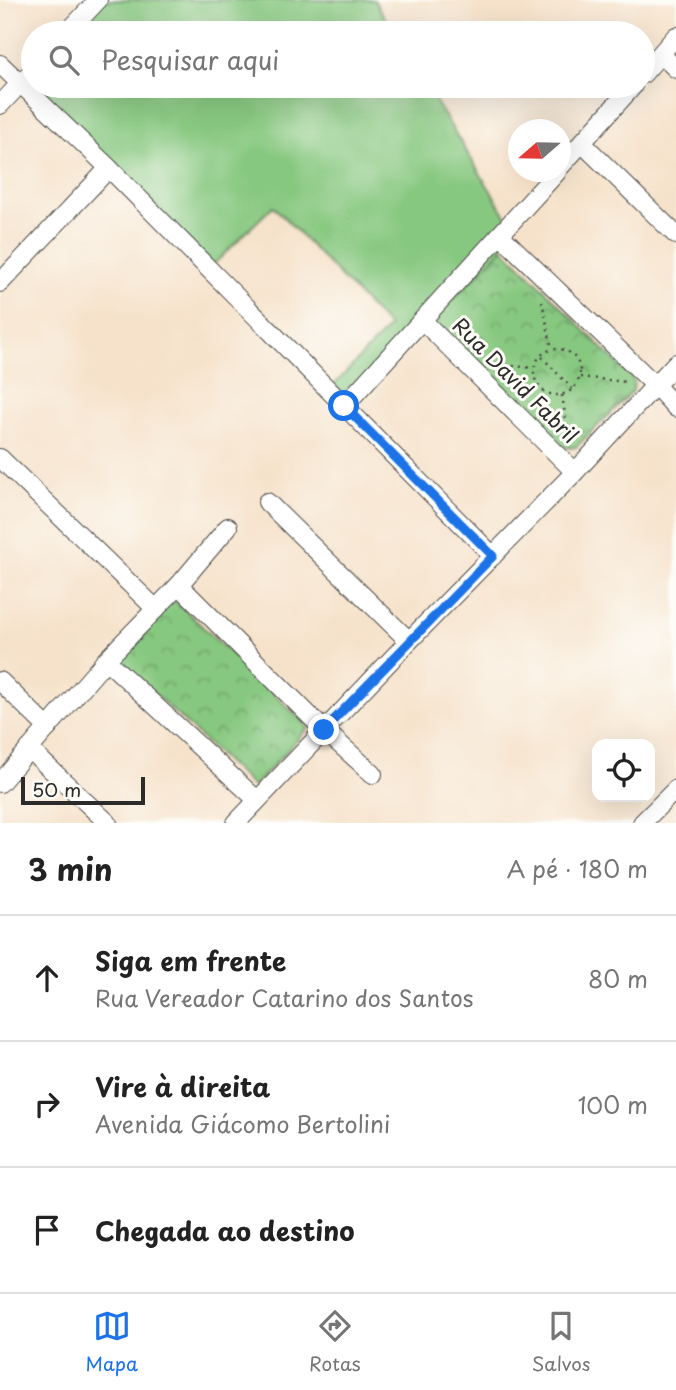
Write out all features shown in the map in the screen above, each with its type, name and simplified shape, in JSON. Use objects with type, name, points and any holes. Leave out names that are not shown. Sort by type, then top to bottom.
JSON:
[{"type":"street","points":[[78,21],[98,0]]},
{"type":"street","points":[[655,61],[676,36]]},
{"type":"street","points":[[661,54],[676,69]]},
{"type":"street","points":[[0,64],[21,73]]},
{"type":"street","points":[[0,105],[21,82]]},
{"type":"street","points":[[47,98],[109,168],[493,556]]},
{"type":"street","points":[[571,156],[622,98]]},
{"type":"street","points":[[582,143],[676,235]]},
{"type":"street","points":[[0,282],[109,168]]},
{"type":"street","points":[[344,406],[547,182]]},
{"type":"street","points":[[500,235],[676,408]]},
{"type":"street","name":"Rua David Fabril","points":[[423,321],[575,472]]},
{"type":"street","points":[[236,823],[575,472],[676,363]]},
{"type":"street","points":[[0,458],[156,609]]},
{"type":"street","points":[[267,502],[409,641]]},
{"type":"street","points":[[0,783],[106,660],[179,585],[228,527]]},
{"type":"street","points":[[179,585],[324,730],[373,774]]},
{"type":"street","points":[[106,660],[257,800]]},
{"type":"street","points":[[0,681],[48,727]]},
{"type":"street","points":[[29,749],[108,823]]},
{"type":"street","points":[[642,823],[676,789]]},
{"type":"path","points":[[540,295],[552,349]]},
{"type":"path","points":[[552,349],[570,352],[580,367],[580,377],[573,390],[562,395],[544,392],[534,377],[534,368],[540,355],[552,349]]},
{"type":"path","points":[[540,355],[573,390]]},
{"type":"path","points":[[492,365],[534,368]]},
{"type":"path","points":[[580,377],[655,385]]},
{"type":"path","points":[[562,395],[575,472]]},
{"type":"green space","points":[[102,0],[374,0],[387,21],[83,21]]},
{"type":"green space","points":[[48,98],[433,98],[510,222],[503,248],[352,405],[334,385],[389,327],[273,206],[213,265]]},
{"type":"green space","points":[[503,248],[634,380],[633,391],[576,447],[560,446],[433,320]]},
{"type":"green space","points":[[172,598],[309,727],[253,787],[117,658]]},
{"type":"route","points":[[324,730],[493,556],[344,406]]}]
